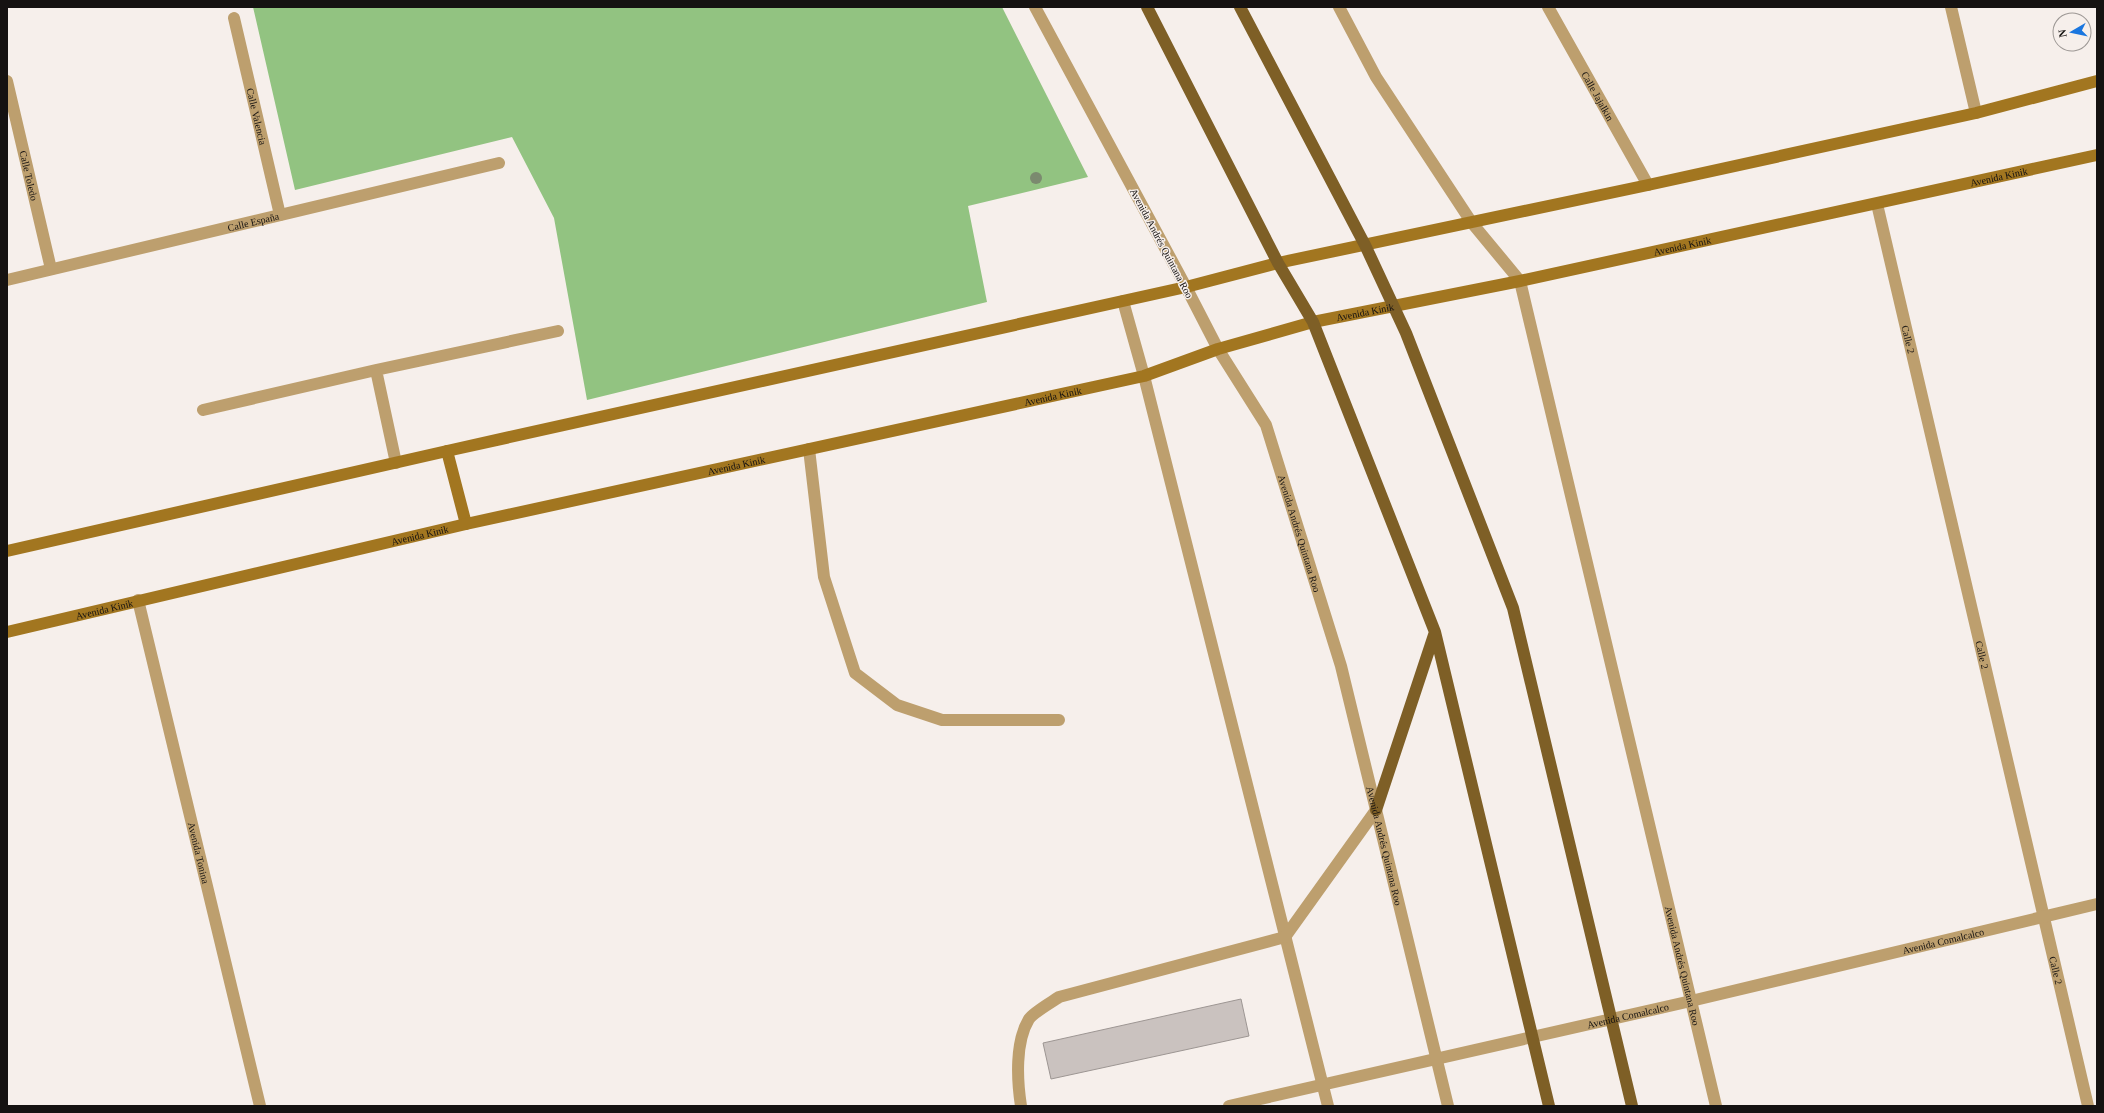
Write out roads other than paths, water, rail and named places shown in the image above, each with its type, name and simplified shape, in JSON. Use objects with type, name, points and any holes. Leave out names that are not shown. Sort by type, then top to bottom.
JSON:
[{"type":"main road","points":[[1147,7],[1278,262],[1313,322],[1435,632],[1549,1106]]},
{"type":"main road","points":[[1240,7],[1365,245],[1406,333],[1513,608],[1632,1106]]},
{"type":"main road","points":[[7,551],[446,451],[1186,287],[1278,262],[1472,223],[1976,113],[2097,80]]},
{"type":"main road","name":"Avenida Kinik","points":[[7,632],[466,524],[1144,376],[1218,349],[1313,322],[1520,282],[2097,155]]},
{"type":"main road","points":[[446,451],[466,524]]},
{"type":"main road","points":[[1376,810],[1435,632]]},
{"type":"street","name":"Avenida Andrés Quintana Roo","points":[[1036,7],[1218,349],[1266,425],[1341,666],[1448,1106]]},
{"type":"street","name":"Avenida Andrés Quintana Roo","points":[[1339,7],[1376,77],[1472,223],[1520,282],[1716,1106]]},
{"type":"street","name":"Calle Jajalkin","points":[[1548,7],[1648,185]]},
{"type":"street","points":[[1951,7],[1976,113]]},
{"type":"street","name":"Calle Valencia","points":[[234,18],[280,215]]},
{"type":"street","name":"Calle Toledo","points":[[7,81],[51,269]]},
{"type":"street","name":"Calle España","points":[[7,280],[499,163]]},
{"type":"street","name":"Calle 2","points":[[1877,204],[2088,1106]]},
{"type":"street","points":[[1122,301],[1144,376],[1328,1106]]},
{"type":"street","points":[[203,410],[376,370],[558,331]]},
{"type":"street","points":[[376,370],[396,463]]},
{"type":"street","points":[[810,449],[824,577],[855,673],[897,705],[942,720],[1059,720]]},
{"type":"street","name":"Avenida Tonina","points":[[138,600],[260,1106]]},
{"type":"street","points":[[1021,1106],[1017,1085],[1020,1047],[1030,1018],[1059,997],[1285,937],[1376,810]]},
{"type":"street","name":"Avenida Comalcalco","points":[[1229,1106],[1691,1001],[2097,904]]}]
